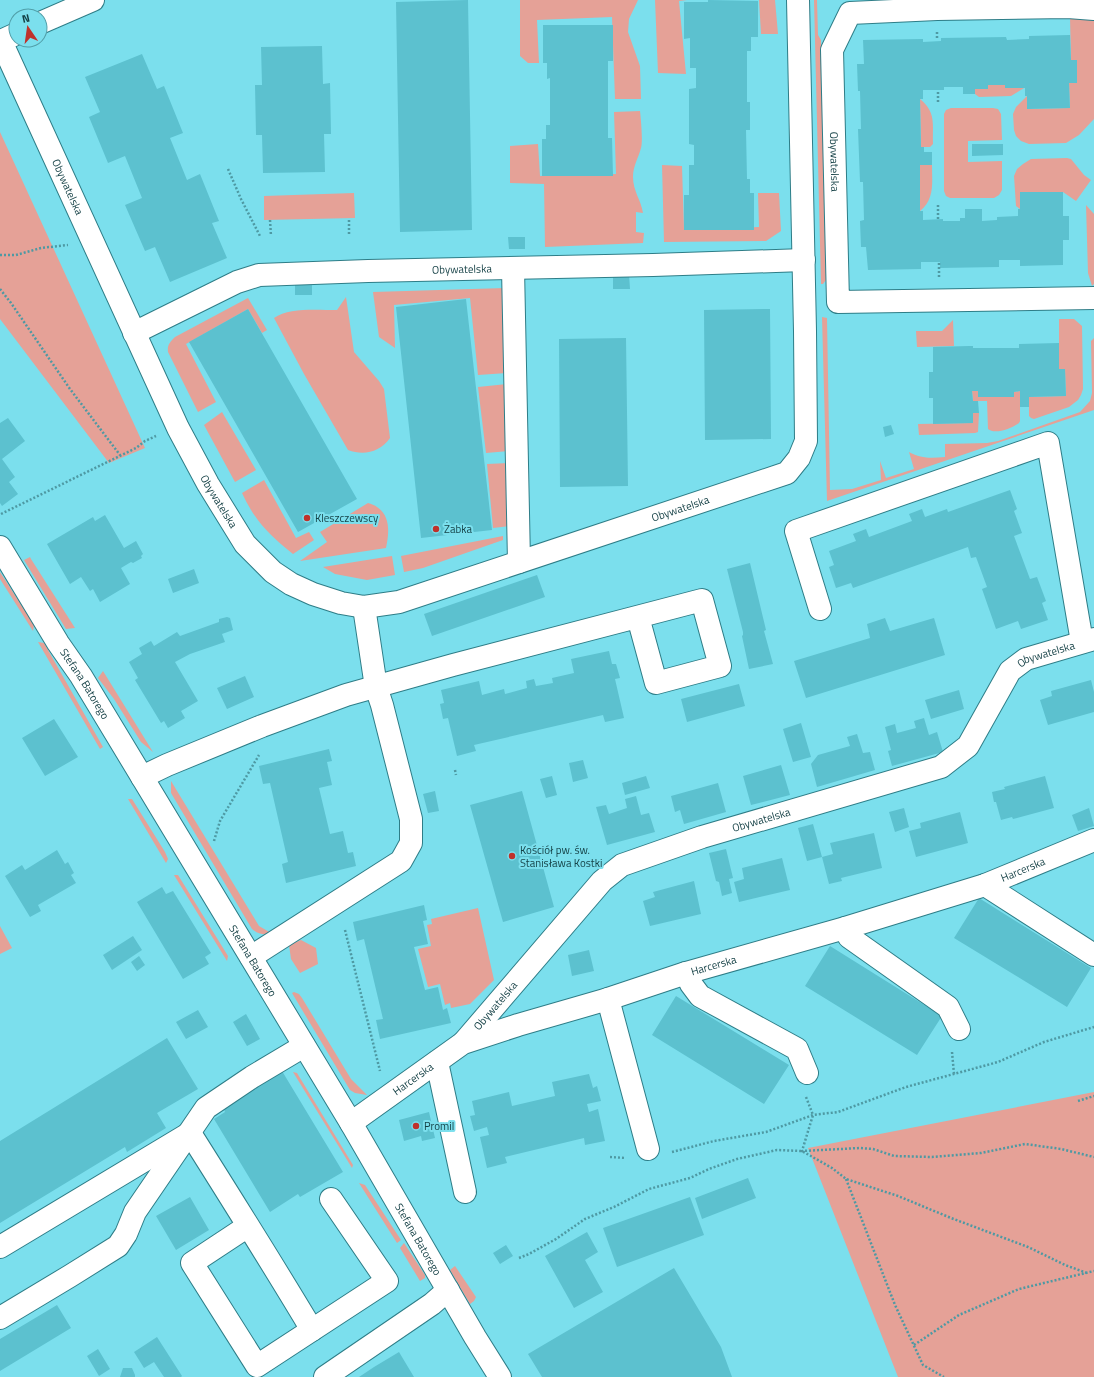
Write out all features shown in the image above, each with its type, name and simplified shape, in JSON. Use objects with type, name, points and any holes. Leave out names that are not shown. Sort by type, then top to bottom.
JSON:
[{"type":"street","points":[[48,20],[93,0]]},
{"type":"street","name":"Obywatelska","points":[[6,38],[92,242],[178,428],[208,484],[245,544],[273,572],[291,584],[313,594],[341,603],[364,607],[398,602],[787,473],[799,458],[806,441],[804,260],[798,0]]},
{"type":"street","name":"Obywatelska","points":[[1094,9],[1068,7],[952,8],[850,13],[832,50],[838,302],[1094,298]]},
{"type":"street","name":"Obywatelska","points":[[134,333],[237,282],[259,275],[804,260]]},
{"type":"street","points":[[514,268],[519,562]]},
{"type":"street","name":"Obywatelska","points":[[463,1043],[611,872],[622,865],[702,837],[941,767],[968,746],[1010,671],[1026,659],[1088,641],[1048,443],[796,531],[820,609]]},
{"type":"street","name":"Stefana Batorego","points":[[0,547],[55,637],[81,676],[251,957],[351,1123],[475,1337],[500,1377]]},
{"type":"street","points":[[251,957],[401,861],[411,844],[411,819],[376,687],[364,607]]},
{"type":"street","points":[[142,777],[167,765],[346,695],[453,665],[638,617]]},
{"type":"street","name":"Harcerska","points":[[351,1123],[463,1043],[518,1024],[608,999],[686,973],[845,928],[985,885],[1094,840]]},
{"type":"street","points":[[985,885],[1094,955]]},
{"type":"street","points":[[845,928],[849,937],[948,1007],[960,1029]]},
{"type":"street","points":[[686,973],[691,984],[700,996],[797,1049],[806,1073]]},
{"type":"street","points":[[608,999],[641,1154]]},
{"type":"street","points":[[0,1318],[118,1246],[126,1234],[135,1212],[206,1108],[252,1077],[304,1046]]},
{"type":"street","points":[[437,1062],[465,1192]]},
{"type":"street","points":[[190,1132],[312,1330]]},
{"type":"street","points":[[0,1247],[190,1132]]},
{"type":"street","points":[[248,1226],[192,1263],[257,1366],[387,1281],[331,1199]]},
{"type":"street","points":[[325,1377],[432,1304],[448,1290]]},
{"type":"path","points":[[938,92],[938,102]]},
{"type":"path","points":[[228,169],[260,236]]},
{"type":"path","points":[[938,205],[938,219]]},
{"type":"path","points":[[349,218],[349,234]]},
{"type":"path","points":[[270,220],[271,236]]},
{"type":"path","points":[[0,255],[16,255],[41,248],[92,242]]},
{"type":"path","points":[[0,289],[70,389],[120,455]]},
{"type":"path","points":[[1,514],[136,448],[145,441]]},
{"type":"path","points":[[214,841],[220,821],[259,754]]},
{"type":"path","points":[[455,770],[456,775]]},
{"type":"path","points":[[345,930],[382,1077]]},
{"type":"path","points":[[671,1152],[714,1141],[766,1132],[813,1115],[838,1112],[906,1087],[998,1062],[1044,1042],[1094,1027]]},
{"type":"path","points":[[1078,1101],[1094,1096]]},
{"type":"path","points":[[802,1150],[813,1115]]},
{"type":"path","points":[[519,1258],[556,1239],[585,1219],[614,1207],[649,1189],[690,1178],[709,1169],[737,1159],[777,1150],[860,1148],[873,1149],[894,1156],[932,1157],[981,1153],[1024,1144],[1062,1149],[1094,1157]]},
{"type":"path","points":[[802,1150],[832,1168],[846,1179],[898,1196],[1028,1247],[1065,1265],[1087,1273]]},
{"type":"path","points":[[610,1157],[641,1154]]},
{"type":"path","points":[[846,1179],[895,1305],[924,1366],[944,1377]]},
{"type":"path","points":[[914,1345],[959,1315],[1019,1288],[1094,1271]]},
{"type":"shaded area","points":[[520,0],[638,0],[629,19],[628,32],[640,66],[641,99],[615,99],[612,17],[537,20],[539,63],[528,63],[520,56]]},
{"type":"shaded area","points":[[655,0],[687,0],[679,1],[686,74],[658,73]]},
{"type":"shaded area","points":[[759,0],[775,0],[778,34],[761,34]]},
{"type":"shaded area","points":[[814,0],[817,0],[818,35],[821,40],[826,280],[823,284],[821,284]]},
{"type":"shaded area","points":[[1070,17],[1094,19],[1094,119],[1079,135],[1066,143],[1029,144],[1021,141],[1016,136],[1013,114],[1016,107],[1027,96],[1028,109],[1070,108],[1069,83],[1077,83],[1077,60],[1071,60]]},
{"type":"shaded area","points":[[988,85],[1005,85],[1024,88],[1011,96],[979,97],[975,94],[975,89],[988,89]]},
{"type":"shaded area","points":[[920,99],[929,109],[931,114],[933,125],[933,144],[930,147],[921,147]]},
{"type":"shaded area","points":[[951,108],[993,108],[998,109],[1001,114],[1002,140],[968,141],[968,162],[1002,161],[1002,190],[999,195],[994,198],[950,198],[946,196],[944,191],[944,114],[946,110]]},
{"type":"shaded area","points":[[640,111],[642,145],[633,173],[633,182],[643,213],[636,212],[636,232],[644,233],[643,243],[545,247],[544,184],[510,183],[510,146],[538,144],[540,176],[616,174],[614,112]]},
{"type":"shaded area","points":[[0,132],[145,448],[109,463],[0,319]]},
{"type":"shaded area","points":[[1031,159],[1071,159],[1084,175],[1091,180],[1076,201],[1063,192],[1020,192],[1020,209],[1016,206],[1014,176],[1017,169]]},
{"type":"shaded area","points":[[662,165],[682,166],[684,230],[759,227],[758,193],[779,193],[781,231],[766,241],[664,242]]},
{"type":"shaded area","points":[[920,165],[932,165],[932,190],[928,201],[920,211]]},
{"type":"shaded area","points":[[354,193],[355,218],[264,220],[264,196]]},
{"type":"shaded area","points":[[1086,205],[1094,214],[1094,284],[1092,286],[1088,273]]},
{"type":"shaded area","points":[[505,288],[507,373],[478,375],[470,298],[394,305],[395,348],[379,337],[373,292]]},
{"type":"shaded area","points":[[346,297],[354,352],[384,389],[390,438],[377,450],[366,453],[348,450],[304,374],[274,318],[280,314],[288,312],[337,310]]},
{"type":"shaded area","points":[[248,298],[267,330],[262,333],[248,309],[186,344],[216,402],[198,412],[168,352],[168,345],[175,337]]},
{"type":"shaded area","points":[[822,317],[827,318],[830,490],[852,489],[881,480],[880,461],[886,478],[914,469],[909,452],[922,457],[945,457],[945,444],[987,443],[998,441],[1080,412],[1090,401],[1092,393],[1091,341],[1094,338],[1094,410],[827,501]]},
{"type":"shaded area","points":[[1059,319],[1074,319],[1082,326],[1083,389],[1078,400],[1069,407],[1034,419],[1029,416],[1029,397],[1066,396],[1065,369],[1059,369]]},
{"type":"shaded area","points":[[953,320],[954,346],[917,347],[916,331],[942,331]]},
{"type":"shaded area","points":[[507,384],[509,451],[486,453],[478,387]]},
{"type":"shaded area","points":[[972,391],[978,391],[979,397],[1014,397],[1014,392],[1020,391],[1019,423],[1008,429],[999,431],[991,431],[988,429],[987,401],[973,401]]},
{"type":"shaded area","points":[[222,412],[256,470],[235,482],[204,425]]},
{"type":"shaded area","points":[[973,413],[979,413],[978,432],[919,435],[918,424],[973,423]]},
{"type":"shaded area","points":[[509,463],[510,526],[493,528],[487,464]]},
{"type":"shaded area","points":[[264,480],[296,538],[309,532],[314,540],[293,554],[263,527],[252,512],[242,493]]},
{"type":"shaded area","points":[[368,503],[382,511],[387,520],[388,537],[386,548],[300,561],[327,542],[320,532]]},
{"type":"shaded area","points":[[503,536],[503,540],[423,568],[404,572],[401,556]]},
{"type":"shaded area","points":[[392,556],[395,575],[367,580],[335,574],[323,567]]},
{"type":"shaded area","points":[[30,557],[75,628],[66,629],[24,560]]},
{"type":"shaded area","points":[[0,572],[34,625],[33,631],[0,579]]},
{"type":"shaded area","points":[[38,642],[44,643],[103,747],[100,749]]},
{"type":"shaded area","points":[[103,671],[153,752],[141,742],[114,699],[98,678]]},
{"type":"shaded area","points":[[171,781],[259,926],[271,933],[261,934],[252,929],[171,793]]},
{"type":"shaded area","points":[[128,799],[132,799],[165,852],[168,859],[166,863]]},
{"type":"shaded area","points":[[174,875],[178,875],[228,956],[227,961]]},
{"type":"shaded area","points":[[478,908],[494,980],[470,1004],[451,1008],[450,1003],[445,1005],[440,984],[428,987],[418,949],[431,946],[427,925],[432,924],[431,919]]},
{"type":"shaded area","points":[[0,926],[12,948],[0,954]]},
{"type":"shaded area","points":[[301,940],[316,948],[318,964],[300,973],[291,959],[289,945]]},
{"type":"shaded area","points":[[294,992],[299,994],[302,998],[351,1079],[367,1095],[355,1093],[350,1090],[292,993]]},
{"type":"shaded area","points":[[293,1072],[297,1073],[353,1165],[352,1168]]},
{"type":"shaded area","points":[[1094,1092],[1094,1377],[898,1377],[808,1148]]},
{"type":"shaded area","points":[[359,1183],[365,1185],[401,1240],[397,1243]]},
{"type":"shaded area","points":[[404,1243],[425,1275],[425,1278],[420,1281],[400,1248]]},
{"type":"shaded area","points":[[455,1266],[476,1297],[470,1304],[450,1270]]},
{"type":"building","points":[[468,0],[472,230],[400,232],[396,2]]},
{"type":"building","points":[[708,0],[758,1],[758,37],[751,37],[751,51],[747,51],[747,102],[750,102],[750,130],[746,130],[747,179],[750,179],[750,193],[754,193],[754,230],[684,230],[684,195],[689,195],[689,165],[694,165],[694,145],[689,144],[689,89],[696,88],[696,68],[690,68],[690,38],[684,39],[684,2],[708,2]]},
{"type":"building","points":[[543,25],[613,25],[613,61],[608,61],[608,138],[612,138],[613,176],[542,176],[542,139],[546,139],[546,125],[550,125],[550,78],[547,79],[547,63],[543,63]]},
{"type":"building","points":[[1070,35],[1071,60],[1077,60],[1077,83],[1069,83],[1070,108],[1027,109],[1027,96],[1025,96],[1025,88],[1005,88],[1005,85],[988,85],[988,89],[975,89],[975,94],[963,94],[963,87],[944,87],[944,90],[923,90],[923,99],[920,99],[921,147],[924,147],[924,152],[932,152],[932,165],[920,165],[920,211],[923,211],[923,220],[943,219],[943,221],[960,221],[960,218],[965,218],[965,209],[982,209],[982,221],[997,220],[997,217],[1018,216],[1018,209],[1020,209],[1020,192],[1063,192],[1063,216],[1069,216],[1069,240],[1063,240],[1063,265],[1020,266],[1020,260],[999,260],[999,267],[940,268],[940,262],[921,262],[921,269],[868,270],[866,247],[861,247],[860,221],[864,220],[863,182],[860,182],[858,129],[861,129],[860,91],[858,91],[857,64],[864,64],[863,40],[923,39],[923,42],[941,41],[941,38],[1006,37],[1007,40],[1029,39],[1029,36]]},
{"type":"building","points":[[322,46],[323,84],[330,83],[331,134],[324,134],[325,172],[263,173],[262,135],[256,135],[255,85],[262,85],[261,47]]},
{"type":"building","points":[[142,54],[157,89],[164,86],[183,133],[170,138],[187,180],[200,174],[219,221],[212,223],[227,258],[170,282],[155,247],[145,251],[125,205],[142,198],[125,156],[108,163],[89,117],[100,112],[85,77]]},
{"type":"building","points":[[972,144],[1003,144],[1003,155],[972,156]]},
{"type":"building","points":[[508,237],[525,237],[525,249],[509,249]]},
{"type":"building","points":[[613,274],[629,274],[630,289],[613,289]]},
{"type":"building","points":[[295,280],[312,280],[312,295],[295,295]]},
{"type":"building","points":[[466,299],[492,530],[421,538],[396,307]]},
{"type":"building","points":[[248,309],[357,499],[298,532],[189,342]]},
{"type":"building","points":[[770,309],[771,439],[705,440],[704,310]]},
{"type":"building","points":[[626,338],[628,486],[560,487],[559,339]]},
{"type":"building","points":[[1059,343],[1059,369],[1065,369],[1066,396],[1029,397],[1029,407],[1020,407],[1020,391],[1014,392],[1014,397],[978,397],[978,391],[972,391],[973,401],[978,401],[979,413],[973,413],[973,423],[933,424],[933,398],[929,398],[929,372],[933,372],[933,347],[973,346],[973,348],[1019,348],[1019,344]]},
{"type":"building","points":[[8,418],[25,441],[2,459],[15,477],[9,482],[18,494],[2,506],[0,503],[0,423]]},
{"type":"building","points":[[891,425],[894,434],[885,437],[883,427]]},
{"type":"building","points":[[1010,490],[1017,509],[1014,511],[1022,533],[1014,536],[1030,579],[1037,577],[1046,601],[1042,603],[1048,620],[1021,629],[1018,621],[996,629],[982,589],[987,587],[976,557],[971,558],[968,547],[853,588],[851,583],[836,588],[829,567],[834,565],[829,551],[856,541],[853,534],[866,529],[869,537],[912,521],[909,514],[922,509],[925,517],[947,509],[948,512]]},
{"type":"building","points":[[105,515],[124,548],[136,541],[143,554],[141,556],[142,558],[121,568],[130,584],[100,602],[93,589],[90,591],[81,577],[70,584],[47,544],[93,517],[95,521]]},
{"type":"building","points":[[750,563],[766,630],[764,631],[773,664],[749,669],[742,636],[743,632],[727,569]]},
{"type":"building","points":[[194,569],[199,583],[173,593],[168,579]]},
{"type":"building","points":[[537,575],[545,597],[432,636],[424,614]]},
{"type":"building","points":[[227,617],[230,618],[233,630],[222,634],[225,642],[190,654],[175,662],[198,701],[181,711],[185,718],[168,728],[164,721],[161,723],[135,680],[138,678],[129,662],[142,654],[139,648],[151,641],[154,646],[177,632],[180,636],[219,622],[219,619]]},
{"type":"building","points":[[885,618],[890,631],[934,618],[945,655],[806,698],[794,661],[870,638],[867,624]]},
{"type":"building","points":[[609,651],[612,664],[616,664],[620,678],[615,679],[624,718],[605,722],[603,715],[474,745],[476,751],[457,756],[448,718],[443,719],[440,704],[444,703],[441,690],[479,681],[482,695],[504,689],[505,694],[527,688],[526,681],[534,679],[536,686],[553,683],[552,678],[574,673],[571,659]]},
{"type":"building","points":[[245,676],[254,697],[227,709],[217,688]]},
{"type":"building","points":[[1091,680],[1094,692],[1094,712],[1048,725],[1040,700],[1052,696],[1051,691]]},
{"type":"building","points":[[739,684],[745,706],[687,722],[681,699]]},
{"type":"building","points":[[959,690],[964,709],[931,719],[925,700]]},
{"type":"building","points":[[924,718],[929,735],[937,732],[943,752],[892,766],[888,751],[891,750],[885,727],[895,724],[897,733],[916,728],[914,721]]},
{"type":"building","points":[[54,719],[78,757],[45,776],[22,738]]},
{"type":"building","points":[[801,723],[811,757],[793,762],[783,729]]},
{"type":"building","points":[[857,734],[863,753],[870,752],[875,770],[817,787],[811,764],[818,755],[850,746],[847,737]]},
{"type":"building","points":[[329,749],[332,761],[327,762],[332,785],[319,788],[330,834],[343,831],[348,853],[353,852],[356,866],[286,883],[282,864],[288,862],[270,783],[263,784],[259,766]]},
{"type":"building","points":[[583,760],[588,778],[573,782],[569,763]]},
{"type":"building","points":[[781,765],[790,795],[751,805],[743,776]]},
{"type":"building","points":[[552,776],[557,795],[546,798],[540,779]]},
{"type":"building","points":[[646,776],[650,788],[625,795],[622,783]]},
{"type":"building","points":[[1045,776],[1054,808],[1013,819],[1012,817],[1001,820],[992,792],[1005,789],[1004,787]]},
{"type":"building","points":[[718,783],[726,812],[684,824],[680,810],[675,812],[671,796]]},
{"type":"building","points":[[435,791],[439,811],[428,813],[423,794]]},
{"type":"building","name":"Kościół pw. św. Stanisława Kostki","points":[[522,791],[554,907],[503,922],[470,805]]},
{"type":"building","points":[[636,796],[641,815],[649,813],[655,832],[607,845],[596,807],[606,805],[609,814],[627,808],[625,799]]},
{"type":"building","points":[[904,808],[909,827],[895,832],[889,812]]},
{"type":"building","points":[[1089,808],[1094,826],[1078,831],[1072,815]]},
{"type":"building","points":[[960,812],[968,843],[916,857],[909,831],[921,828],[920,823]]},
{"type":"building","points":[[813,824],[822,857],[807,861],[798,828]]},
{"type":"building","points":[[874,833],[882,868],[841,878],[842,881],[829,884],[822,857],[833,854],[830,843]]},
{"type":"building","points":[[726,849],[733,878],[729,879],[732,893],[722,896],[719,882],[716,881],[709,853]]},
{"type":"building","points":[[57,850],[65,864],[68,862],[74,873],[71,875],[76,883],[38,905],[41,911],[30,917],[5,876],[22,865],[25,870]]},
{"type":"building","points":[[782,858],[790,890],[739,902],[734,882],[744,879],[742,868]]},
{"type":"building","points":[[694,881],[701,914],[650,926],[643,901],[655,897],[653,892]]},
{"type":"building","points":[[162,887],[166,894],[173,891],[211,953],[205,957],[209,964],[183,979],[137,902]]},
{"type":"building","points":[[979,898],[1091,968],[1067,1007],[954,938]]},
{"type":"building","points":[[424,905],[427,920],[423,921],[428,944],[414,947],[425,990],[438,987],[443,1010],[447,1008],[451,1023],[380,1039],[376,1020],[383,1019],[364,939],[357,941],[353,922]]},
{"type":"building","points":[[133,936],[142,950],[112,970],[103,955]]},
{"type":"building","points":[[830,946],[942,1016],[917,1055],[805,986]]},
{"type":"building","points":[[589,950],[594,971],[572,976],[568,955]]},
{"type":"building","points":[[139,956],[145,965],[137,971],[131,962]]},
{"type":"building","points":[[676,996],[789,1065],[764,1104],[652,1035]]},
{"type":"building","points":[[198,1010],[208,1027],[186,1039],[176,1022]]},
{"type":"building","points":[[246,1014],[260,1039],[247,1046],[233,1022]]},
{"type":"building","points":[[167,1038],[198,1089],[157,1113],[166,1128],[127,1152],[125,1147],[0,1223],[0,1141]]},
{"type":"building","points":[[282,1071],[343,1172],[300,1197],[298,1194],[270,1212],[214,1119],[225,1112],[223,1107]]},
{"type":"building","points":[[589,1074],[593,1088],[597,1086],[601,1101],[587,1104],[589,1112],[598,1109],[605,1141],[585,1145],[584,1138],[505,1157],[507,1163],[487,1168],[480,1137],[489,1135],[487,1127],[474,1131],[470,1116],[475,1115],[472,1101],[509,1092],[512,1106],[555,1096],[552,1082]]},
{"type":"building","name":"Promil","points":[[429,1112],[435,1138],[422,1141],[421,1136],[404,1141],[399,1120]]},
{"type":"building","points":[[748,1178],[756,1198],[702,1219],[695,1198]]},
{"type":"building","points":[[190,1197],[209,1230],[176,1250],[156,1216]]},
{"type":"building","points":[[690,1197],[704,1235],[617,1267],[603,1228]]},
{"type":"building","points":[[587,1232],[598,1252],[585,1260],[603,1292],[574,1308],[545,1256]]},
{"type":"building","points":[[506,1245],[513,1256],[500,1264],[493,1253]]},
{"type":"building","points":[[674,1268],[721,1347],[732,1377],[542,1377],[528,1354]]},
{"type":"building","points":[[57,1305],[71,1328],[0,1371],[0,1339]]},
{"type":"building","points":[[157,1337],[182,1376],[181,1377],[164,1377],[154,1362],[144,1368],[134,1352]]},
{"type":"building","points":[[98,1349],[110,1369],[99,1376],[87,1356]]},
{"type":"building","points":[[399,1352],[414,1377],[359,1377],[374,1367]]},
{"type":"building","points":[[123,1368],[132,1368],[135,1377],[120,1377]]},
{"type":"place","name":"Kleszczewscy","points":[[307,518]]},
{"type":"place","name":"Żabka","points":[[436,529]]},
{"type":"place","name":"Kościół pw. św. Stanisława Kostki","points":[[512,856]]},
{"type":"place","name":"Promil","points":[[416,1126]]}]
